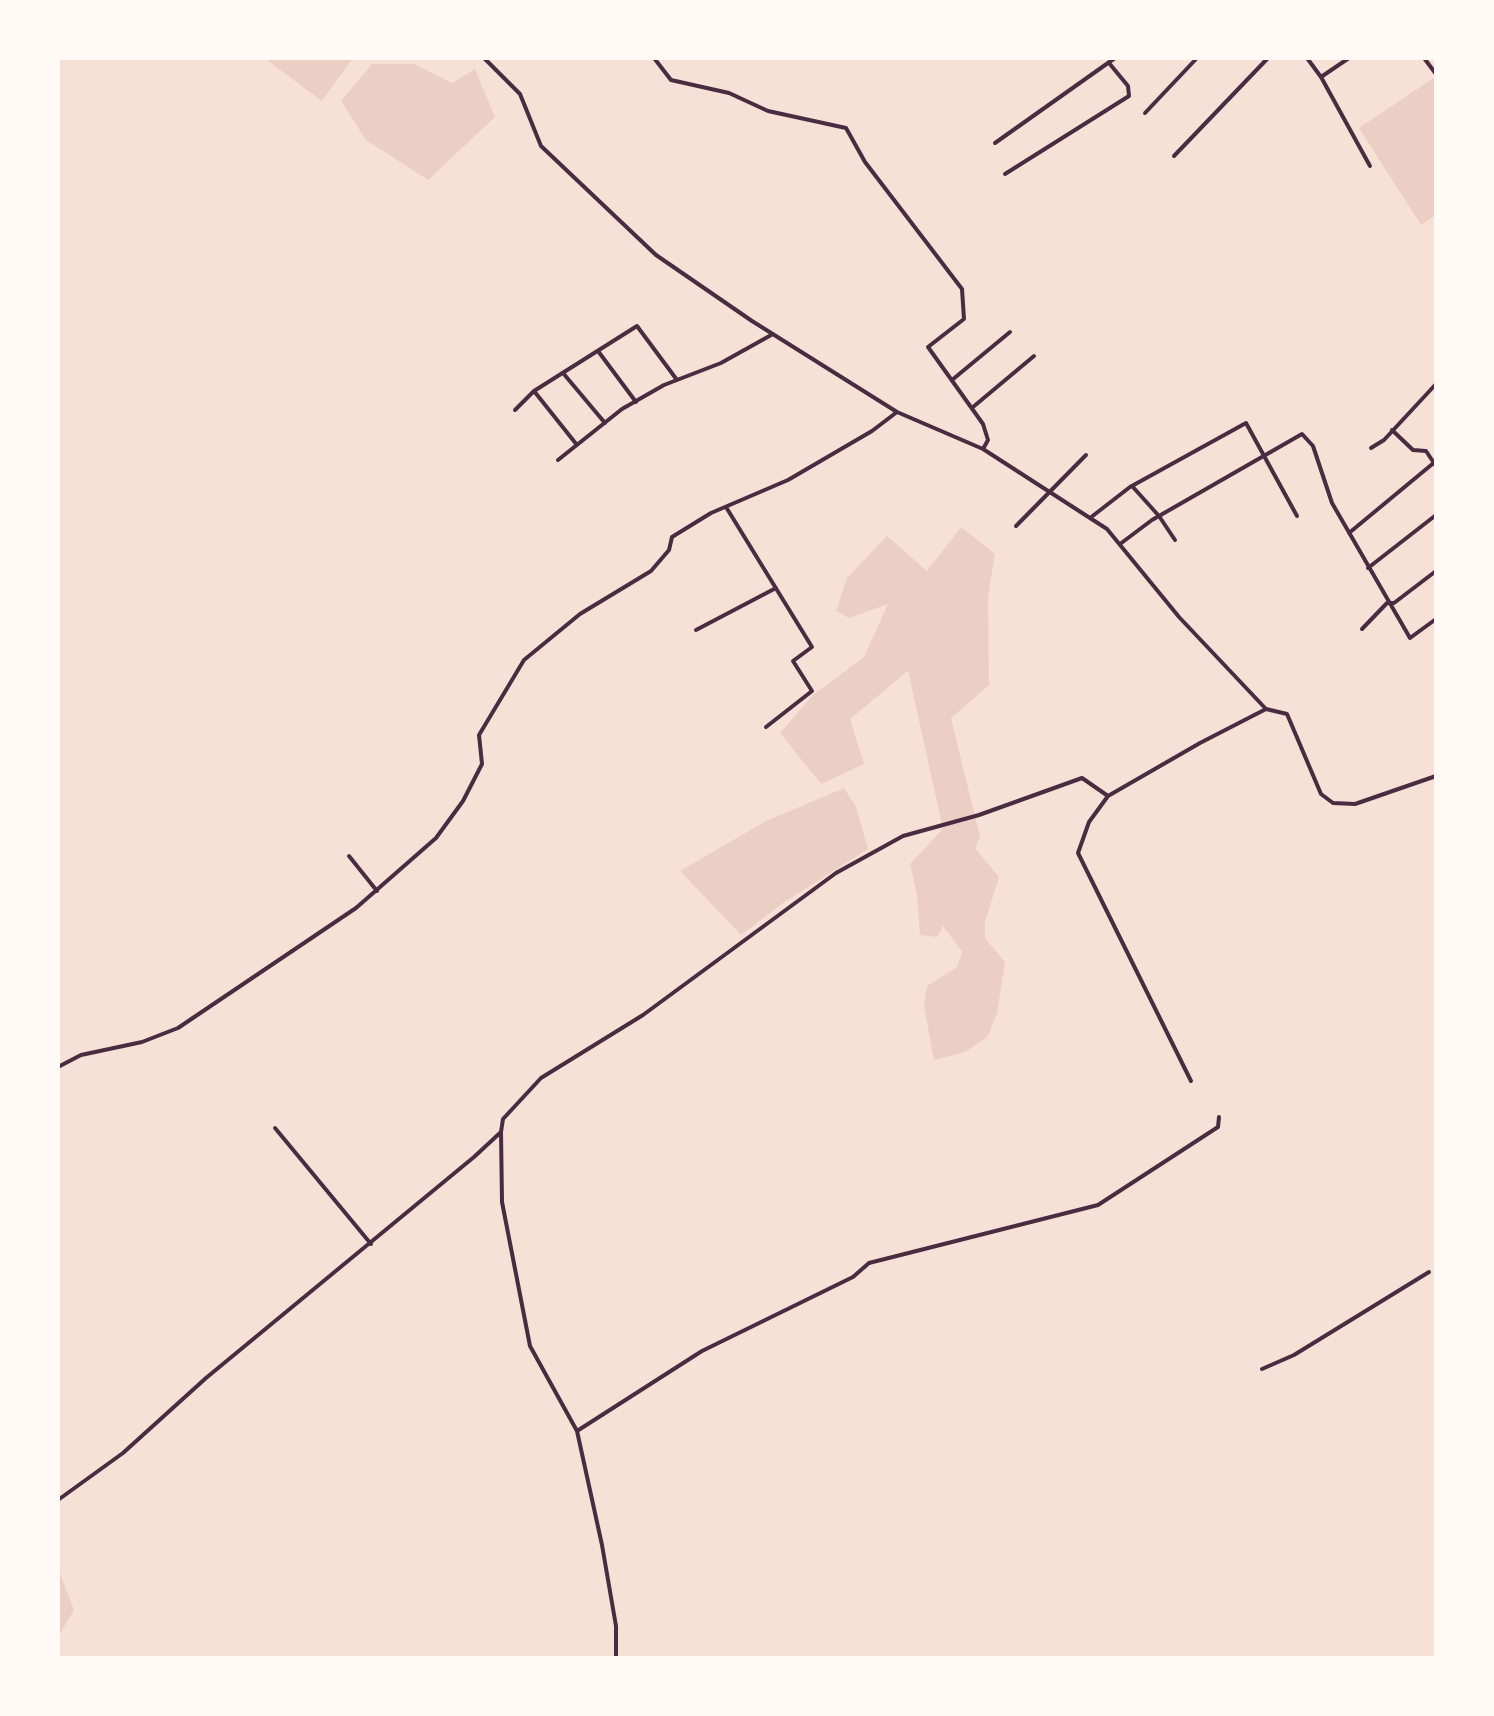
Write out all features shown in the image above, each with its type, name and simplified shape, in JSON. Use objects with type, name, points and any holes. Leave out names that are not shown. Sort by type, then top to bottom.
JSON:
[{"type":"street","points":[[484,58],[520,94],[541,146],[656,255],[897,412],[983,449],[1090,518],[1120,544],[1179,617],[1266,709],[1287,714],[1321,794],[1333,803],[1355,804],[1436,776]]},
{"type":"street","points":[[489,63],[499,58]]},
{"type":"street","points":[[654,58],[671,80],[729,93],[768,111],[846,128],[865,162],[962,289],[964,319],[928,347],[973,407],[988,440],[983,449]]},
{"type":"street","points":[[995,143],[1115,58]]},
{"type":"street","points":[[1145,113],[1197,58]]},
{"type":"street","points":[[1174,156],[1268,58]]},
{"type":"street","points":[[1307,58],[1321,77],[1370,166]]},
{"type":"street","points":[[1321,77],[1349,58]]},
{"type":"street","points":[[1424,58],[1436,74]]},
{"type":"street","points":[[1005,174],[1129,96],[1128,86],[1109,63]]},
{"type":"street","points":[[515,410],[534,391],[637,326],[677,380]]},
{"type":"street","points":[[952,380],[1010,332]]},
{"type":"street","points":[[558,460],[636,402],[677,380],[721,363],[773,334]]},
{"type":"street","points":[[598,351],[636,402]]},
{"type":"street","points":[[973,407],[1034,356]]},
{"type":"street","points":[[563,372],[605,423]]},
{"type":"street","points":[[1371,448],[1376,448],[1436,384]]},
{"type":"street","points":[[534,391],[577,445]]},
{"type":"street","points":[[58,1067],[81,1055],[142,1042],[178,1028],[377,891],[436,838],[463,801],[482,764],[479,735],[524,660],[580,614],[651,571],[669,550],[672,537],[726,507],[788,480],[872,431],[897,412]]},
{"type":"street","points":[[1090,518],[1132,486],[1246,423],[1297,516]]},
{"type":"street","points":[[1349,533],[1435,463],[1426,451],[1413,450],[1392,430]]},
{"type":"street","points":[[1120,544],[1159,516],[1302,434],[1313,446],[1324,483],[1349,533],[1410,638],[1436,619]]},
{"type":"street","points":[[1016,526],[1086,455]]},
{"type":"street","points":[[1132,486],[1159,516],[1175,540]]},
{"type":"street","points":[[726,507],[812,647],[793,661],[812,691],[766,727]]},
{"type":"street","points":[[1368,568],[1436,515]]},
{"type":"street","points":[[1362,629],[1387,603],[1394,603],[1436,571]]},
{"type":"street","points":[[696,630],[776,588]]},
{"type":"street","points":[[1191,1081],[1078,853],[1089,822],[1108,796],[1266,709]]},
{"type":"street","points":[[616,1658],[612,1602],[577,1431],[530,1346],[502,1202],[503,1119],[541,1078],[643,1015],[780,911],[867,854],[903,836],[979,815],[1082,778],[1108,796]]},
{"type":"street","points":[[349,856],[377,891]]},
{"type":"street","points":[[577,1431],[702,1351],[853,1277],[869,1263],[1098,1205],[1218,1127],[1219,1117]]},
{"type":"street","points":[[275,1128],[371,1244]]},
{"type":"street","points":[[58,1500],[123,1453],[206,1378],[371,1244],[501,1132]]},
{"type":"street","points":[[1262,1369],[1294,1355],[1429,1272]]},
{"type":"shaded area","points":[[264,58],[353,58],[322,101]]},
{"type":"shaded area","points":[[372,64],[414,64],[452,83],[475,69],[495,117],[428,180],[366,140],[341,101]]},
{"type":"shaded area","points":[[1435,77],[1436,215],[1421,225],[1359,128]]},
{"type":"shaded area","points":[[961,527],[995,554],[988,597],[989,685],[951,718],[980,837],[975,848],[999,877],[985,922],[985,938],[1005,962],[997,1014],[987,1037],[965,1052],[934,1060],[924,1006],[927,986],[957,967],[962,952],[943,926],[937,937],[920,935],[917,895],[910,864],[943,829],[908,671],[850,719],[864,764],[821,784],[780,733],[812,696],[864,657],[888,604],[849,618],[836,611],[847,578],[887,536],[927,571]]},
{"type":"shaded area","points":[[844,788],[856,807],[868,849],[783,903],[741,935],[680,871],[766,821]]},
{"type":"shaded area","points":[[58,1568],[74,1610],[58,1637]]}]
